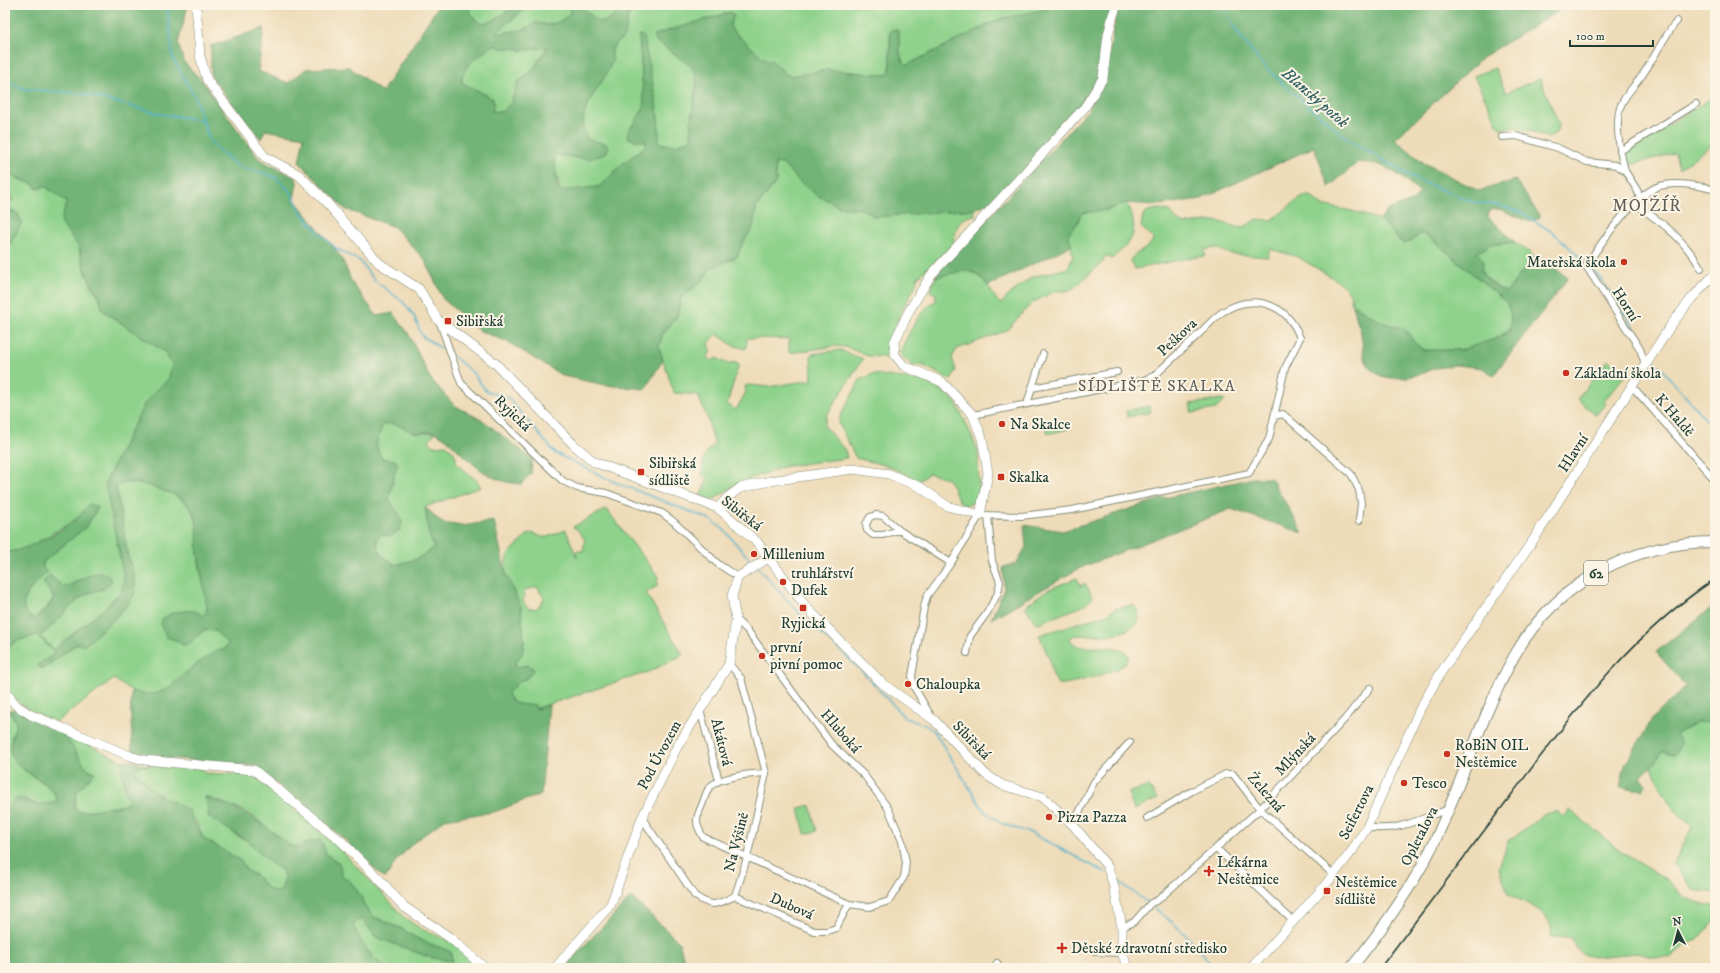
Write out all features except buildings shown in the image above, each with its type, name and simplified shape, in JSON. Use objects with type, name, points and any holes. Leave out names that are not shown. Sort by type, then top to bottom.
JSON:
[{"type":"main road","name":"Opletalova","points":[[1351,968],[1382,929],[1404,896],[1432,846],[1449,809],[1505,673],[1522,643],[1538,622],[1566,594],[1596,573],[1628,557],[1668,546],[1715,542]]},
{"type":"street","name":"Ryjická","points":[[196,5],[200,56],[207,80],[265,157],[299,175],[328,204],[380,263],[419,289],[438,320],[461,383],[563,481],[577,488],[606,492],[662,513],[674,522],[718,564],[738,577]]},
{"type":"street","points":[[967,653],[970,636],[987,613],[998,593],[1000,582],[992,560],[984,515],[988,473],[982,438],[973,415],[942,382],[904,366],[895,355],[894,343],[909,311],[931,275],[1085,108],[1103,78],[1108,35],[1117,5]]},
{"type":"street","points":[[1640,198],[1625,170],[1620,151],[1619,114],[1622,101],[1645,72],[1670,29],[1677,21]]},
{"type":"street","points":[[1620,151],[1696,104]]},
{"type":"street","points":[[1502,137],[1516,136],[1529,139],[1558,148],[1587,162],[1616,165],[1625,170]]},
{"type":"street","points":[[1701,268],[1688,247],[1666,225],[1635,204],[1644,193],[1659,186],[1695,184],[1715,190]]},
{"type":"street","name":"Horní","points":[[1635,204],[1609,232],[1586,266],[1640,349],[1645,364]]},
{"type":"street","name":"Hlavní","points":[[1456,648],[1534,540],[1645,364],[1683,310],[1715,274]]},
{"type":"street","name":"Peškova","points":[[973,415],[1141,381],[1154,376],[1221,313],[1248,302],[1260,302],[1274,307],[1286,315],[1296,327],[1300,338],[1285,368],[1269,439],[1249,473],[1072,510],[1021,516],[984,515]]},
{"type":"street","name":"Sibiřská","points":[[438,320],[495,363],[573,444],[594,462],[718,508],[757,542],[770,557],[806,607],[883,684],[934,720],[985,774],[1002,784],[1043,797],[1073,825],[1107,866],[1109,871],[1122,927],[1122,953],[1128,968]]},
{"type":"street","points":[[1027,404],[1043,354]]},
{"type":"street","points":[[1032,388],[1117,372]]},
{"type":"street","name":"K Haldě","points":[[1632,386],[1715,480]]},
{"type":"street","points":[[1274,416],[1283,414],[1351,474],[1360,490],[1362,503],[1359,521]]},
{"type":"street","points":[[718,508],[728,497],[740,488],[770,481],[853,469],[889,474],[920,487],[947,506],[984,515]]},
{"type":"street","points":[[899,530],[883,535],[873,535],[867,530],[866,524],[870,517],[876,515],[883,516],[899,530],[951,563]]},
{"type":"street","points":[[934,720],[914,687],[914,664],[924,607],[927,596],[984,515]]},
{"type":"street","points":[[738,577],[770,557]]},
{"type":"street","name":"Pod Úvozem","points":[[555,968],[611,904],[642,818],[677,747],[729,664],[736,620],[732,596],[738,577]]},
{"type":"street","name":"Hluboká","points":[[736,620],[747,630],[832,745],[864,775],[888,808],[902,841],[905,866]]},
{"type":"street","name":"Seifertova","points":[[1251,968],[1334,875],[1367,827],[1420,709],[1456,648]]},
{"type":"street","name":"Na Výšině","points":[[642,818],[695,896],[707,904],[716,904],[735,896],[747,858],[766,773],[741,678],[729,664]]},
{"type":"street","name":"Mlýnská","points":[[1122,927],[1134,922],[1149,905],[1158,900],[1260,809],[1345,719],[1370,688]]},
{"type":"street","points":[[5,692],[17,706],[31,715],[130,756],[144,760],[254,770],[341,841],[403,906],[449,937],[485,968]]},
{"type":"street","name":"Akátová","points":[[700,709],[719,781]]},
{"type":"street","points":[[1073,825],[1094,782],[1130,742]]},
{"type":"street","points":[[719,781],[742,775],[766,773]]},
{"type":"street","name":"Železná","points":[[1147,818],[1192,791],[1226,774],[1233,774],[1260,809],[1334,875]]},
{"type":"street","name":"Dubová","points":[[719,781],[709,787],[697,816],[696,826],[703,837],[747,858],[849,904],[870,907],[889,901],[902,883],[905,866]]},
{"type":"street","points":[[1367,827],[1381,830],[1394,828],[1449,809]]},
{"type":"street","points":[[1216,849],[1293,921]]},
{"type":"street","name":"Dubová","points":[[735,896],[814,930],[827,931],[836,928],[849,904]]},
{"type":"street","points":[[1096,952],[1122,953]]},
{"type":"green space","points":[[5,5],[188,5],[178,44],[184,62],[201,80],[259,159],[296,178],[297,183],[294,199],[342,258],[352,283],[377,316],[393,313],[408,333],[430,378],[454,405],[485,422],[532,459],[531,474],[521,484],[502,481],[480,469],[437,433],[413,432],[391,423],[382,425],[376,446],[382,459],[395,460],[397,463],[389,498],[399,515],[402,524],[400,529],[392,535],[389,536],[382,534],[377,538],[377,543],[379,551],[395,565],[417,559],[434,548],[429,535],[425,507],[442,523],[462,526],[494,521],[506,575],[521,607],[524,643],[522,654],[515,663],[516,667],[528,665],[534,669],[527,678],[519,681],[508,693],[509,697],[514,703],[535,705],[536,709],[549,705],[541,794],[494,812],[445,819],[413,843],[396,861],[385,879],[344,839],[255,766],[145,756],[132,753],[131,691],[149,694],[163,691],[192,667],[217,650],[223,651],[228,644],[215,631],[204,630],[189,643],[183,645],[176,640],[166,637],[161,624],[162,620],[166,617],[176,612],[183,611],[198,612],[202,616],[207,611],[198,553],[197,523],[193,511],[182,499],[173,494],[145,485],[125,483],[116,486],[128,557],[135,578],[135,592],[129,603],[84,646],[78,643],[43,669],[38,665],[55,653],[37,635],[16,641],[5,650],[5,552],[22,549],[63,529],[77,518],[89,504],[98,507],[87,526],[43,562],[43,568],[47,572],[27,594],[24,601],[24,607],[33,619],[47,609],[54,598],[43,582],[50,575],[63,587],[96,573],[108,575],[112,581],[109,585],[91,592],[77,600],[46,632],[40,636],[53,650],[104,609],[122,590],[124,577],[105,483],[146,401],[169,378],[172,364],[165,352],[103,311],[99,296],[87,276],[79,247],[62,225],[61,220],[67,202],[45,186],[36,189],[35,185],[9,174],[5,175]]},
{"type":"green space","points":[[439,5],[468,5],[472,16],[481,23],[493,21],[516,5],[530,5],[498,31],[498,34],[525,29],[536,23],[548,25],[559,22],[570,14],[570,8],[567,5],[580,5],[593,18],[602,22],[611,18],[624,5],[635,5],[628,15],[625,36],[614,46],[612,52],[612,63],[590,100],[583,119],[587,139],[606,144],[609,148],[605,154],[589,159],[554,155],[557,185],[560,191],[598,187],[606,181],[622,164],[646,146],[646,141],[633,140],[627,137],[629,130],[644,106],[639,35],[644,37],[654,89],[658,116],[659,142],[663,144],[676,144],[691,138],[691,121],[697,79],[691,66],[654,39],[654,35],[731,12],[734,16],[730,25],[732,30],[763,58],[772,61],[786,74],[791,76],[827,70],[886,75],[890,72],[890,31],[893,29],[897,30],[899,35],[901,57],[907,65],[1000,19],[1046,9],[1048,5],[1114,5],[1099,77],[1083,106],[997,199],[974,209],[875,217],[862,209],[840,207],[817,195],[798,180],[783,164],[775,163],[776,182],[756,208],[753,228],[742,244],[737,257],[711,268],[702,281],[681,297],[677,316],[662,335],[659,348],[663,360],[645,389],[605,385],[563,376],[506,341],[480,331],[443,299],[425,260],[394,227],[345,209],[299,162],[304,137],[265,130],[261,139],[211,77],[211,46],[264,28],[258,71],[288,83],[306,69],[349,67],[382,92]],"holes":[[[494,45],[500,48],[516,48],[521,50],[548,47],[531,72],[518,82],[511,103],[502,112],[492,111],[494,105],[493,99],[462,83],[462,77],[468,65]]]},
{"type":"green space","points":[[468,5],[516,5],[493,21],[481,23],[472,16]]},
{"type":"green space","points":[[530,5],[567,5],[570,8],[570,14],[559,22],[548,25],[536,23],[525,29],[498,34],[498,31]]},
{"type":"green space","points":[[580,5],[624,5],[611,18],[602,22],[593,18]]},
{"type":"green space","points":[[635,5],[1048,5],[1047,9],[1000,19],[907,65],[901,57],[899,35],[897,30],[890,31],[890,73],[886,75],[827,70],[791,76],[786,74],[772,61],[763,58],[732,30],[730,25],[731,12],[654,35],[654,39],[691,66],[697,79],[691,121],[692,138],[685,142],[676,144],[663,144],[659,142],[656,101],[639,35],[644,106],[642,115],[627,133],[633,140],[646,141],[646,146],[622,164],[606,181],[598,187],[560,191],[553,158],[555,154],[574,158],[592,158],[605,154],[609,148],[606,144],[587,139],[583,119],[590,100],[612,63],[612,52],[614,46],[625,36],[628,15]]},
{"type":"green space","points":[[1121,5],[1568,5],[1483,57],[1395,139],[1424,163],[1479,191],[1516,180],[1540,217],[1530,222],[1499,209],[1489,210],[1488,217],[1516,243],[1491,244],[1477,253],[1484,261],[1481,270],[1492,284],[1507,292],[1533,257],[1544,260],[1568,278],[1493,376],[1483,368],[1456,365],[1436,368],[1407,377],[1392,378],[1381,376],[1369,368],[1364,356],[1361,333],[1352,304],[1384,323],[1405,329],[1414,342],[1423,350],[1461,350],[1498,338],[1510,330],[1511,316],[1507,303],[1434,241],[1424,234],[1419,234],[1411,241],[1404,244],[1380,220],[1388,210],[1414,200],[1420,193],[1411,185],[1400,176],[1383,166],[1358,162],[1329,187],[1314,147],[1201,199],[1158,205],[1125,203],[1107,210],[1081,213],[1078,222],[1068,235],[1072,245],[988,286],[976,273],[970,271],[934,277],[1088,110],[1109,57],[1116,16]]},
{"type":"green space","points":[[494,45],[500,48],[517,48],[521,50],[548,47],[531,72],[518,82],[511,103],[502,112],[492,111],[487,95],[462,83],[464,71],[468,65]]},
{"type":"green space","points":[[1495,68],[1506,93],[1540,78],[1559,125],[1556,133],[1549,138],[1518,127],[1500,129],[1474,76]]},
{"type":"green space","points":[[1715,96],[1715,149],[1713,144],[1679,169],[1675,153],[1627,166],[1623,159],[1625,151]]},
{"type":"green space","points":[[775,163],[783,164],[798,180],[817,195],[840,207],[862,209],[875,217],[974,209],[975,215],[965,218],[958,225],[955,233],[954,244],[917,278],[916,284],[895,326],[892,341],[894,358],[868,356],[846,347],[836,346],[789,353],[789,339],[747,338],[746,349],[732,345],[717,334],[709,343],[711,349],[708,357],[712,361],[717,358],[730,365],[732,362],[739,364],[727,404],[736,410],[746,392],[745,386],[768,387],[812,380],[811,354],[840,350],[863,359],[827,415],[824,426],[845,450],[847,458],[786,466],[735,485],[713,500],[700,496],[707,480],[702,475],[705,454],[715,444],[710,432],[709,422],[698,395],[674,393],[659,348],[662,335],[677,316],[681,297],[702,281],[711,268],[737,257],[742,244],[753,228],[756,208],[776,182]]},
{"type":"green space","points":[[6,174],[35,185],[38,189],[45,186],[67,202],[64,215],[66,230],[79,247],[80,256],[92,287],[99,296],[103,311],[165,352],[172,364],[169,378],[146,401],[105,483],[124,577],[122,590],[104,609],[53,650],[40,636],[76,601],[93,591],[104,589],[79,579],[70,586],[62,587],[58,582],[55,594],[50,603],[33,619],[24,607],[24,601],[31,588],[47,572],[43,568],[43,562],[87,526],[97,507],[29,547],[18,551],[5,552],[5,254],[18,215],[11,211],[9,204],[10,194],[5,190]]},
{"type":"green space","points":[[5,190],[14,199],[9,204],[11,211],[18,214],[22,222],[5,254]]},
{"type":"green space","points":[[1305,196],[1311,196],[1321,205],[1352,211],[1380,220],[1394,233],[1396,238],[1404,244],[1416,238],[1419,234],[1424,234],[1507,303],[1511,316],[1510,330],[1490,341],[1468,348],[1446,351],[1423,350],[1414,342],[1405,329],[1384,323],[1352,304],[1350,293],[1338,281],[1298,257],[1270,249],[1268,257],[1231,254],[1215,248],[1204,250],[1206,256],[1188,258],[1135,269],[1130,261],[1132,257],[1149,246],[1152,242],[1153,238],[1141,227],[1143,215],[1148,211],[1158,209],[1169,211],[1177,220],[1184,224],[1217,221],[1240,228],[1248,225],[1256,219],[1272,220]]},
{"type":"green space","points":[[1125,203],[1131,211],[1134,231],[1127,245],[1112,259],[1107,256],[1104,257],[1103,262],[1075,287],[1068,291],[1055,291],[1032,303],[1006,331],[957,349],[952,358],[956,370],[951,380],[922,365],[912,366],[900,354],[919,316],[930,304],[936,301],[936,294],[930,291],[934,280],[937,277],[961,271],[973,273],[984,281],[1001,304],[1010,294],[1032,277],[1068,268],[1073,256],[1068,235],[1078,222],[1081,213],[1107,210]]},
{"type":"green space","points":[[1516,243],[1529,252],[1533,257],[1507,292],[1501,290],[1483,275],[1477,253],[1491,244]]},
{"type":"green space","points":[[1608,360],[1626,374],[1604,401],[1606,403],[1596,415],[1577,399]]},
{"type":"green space","points":[[873,374],[925,381],[948,394],[956,403],[978,451],[979,494],[974,502],[968,505],[960,502],[950,482],[943,477],[929,473],[919,481],[888,466],[856,458],[839,424],[840,417],[860,380]]},
{"type":"green space","points":[[1222,399],[1225,400],[1216,409],[1192,413],[1190,404]]},
{"type":"green space","points":[[1149,406],[1151,412],[1127,417],[1126,411]]},
{"type":"green space","points":[[1067,422],[1068,429],[1048,434],[1046,427]]},
{"type":"green space","points":[[389,423],[399,425],[418,433],[435,432],[429,441],[434,446],[446,445],[454,452],[456,462],[459,466],[475,479],[481,487],[425,507],[429,535],[434,548],[417,559],[395,565],[379,551],[377,543],[377,538],[382,534],[388,536],[400,530],[401,524],[400,516],[389,498],[397,463],[395,460],[382,459],[376,446],[382,425]]},
{"type":"green space","points":[[1254,478],[1271,478],[1303,533],[1231,509],[1078,569],[991,619],[1004,589],[1003,567],[1016,564],[1026,547],[1024,525],[1063,531],[1160,499]]},
{"type":"green space","points":[[123,482],[157,488],[178,497],[193,513],[197,524],[197,550],[207,611],[202,616],[191,611],[169,614],[166,636],[183,645],[189,643],[204,630],[215,631],[228,644],[216,654],[193,667],[167,690],[153,695],[139,694],[114,679],[56,722],[41,716],[21,704],[5,687],[5,650],[16,641],[37,635],[56,653],[38,665],[43,669],[78,643],[102,629],[129,603],[135,592],[135,578],[128,557],[116,486]]},
{"type":"green space","points":[[606,509],[658,576],[657,586],[646,593],[683,655],[648,672],[535,709],[535,705],[514,703],[509,697],[508,693],[519,681],[527,678],[528,665],[518,668],[515,663],[522,654],[524,643],[521,607],[506,575],[505,566],[507,556],[527,535],[533,533],[542,537],[547,537],[566,530],[577,558],[576,551],[583,551],[585,540],[578,530],[573,527]],"holes":[[[537,587],[544,598],[538,608],[529,609],[523,602],[525,590]]]},
{"type":"green space","points":[[1077,578],[1080,586],[1085,583],[1093,598],[1083,606],[1036,624],[1025,606],[1047,590]]},
{"type":"green space","points":[[1133,605],[1138,611],[1139,621],[1131,627],[1115,634],[1072,636],[1070,639],[1081,647],[1106,647],[1123,651],[1129,656],[1125,664],[1092,677],[1071,683],[1058,684],[1053,675],[1049,658],[1039,635],[1105,615],[1117,608]]},
{"type":"green space","points":[[1715,605],[1715,723],[1696,722],[1676,735],[1681,744],[1675,755],[1663,751],[1641,777],[1646,784],[1643,790],[1620,787],[1625,765],[1653,718],[1686,686],[1656,652]]},
{"type":"green space","points":[[5,703],[16,723],[10,744],[12,756],[23,769],[46,785],[53,792],[57,799],[53,803],[38,805],[22,798],[5,812]]},
{"type":"green space","points":[[14,709],[62,731],[85,766],[89,770],[95,772],[77,792],[74,809],[81,812],[125,805],[128,801],[122,774],[122,761],[129,760],[149,766],[136,767],[135,770],[153,791],[188,810],[203,838],[241,861],[247,871],[257,876],[266,887],[275,892],[281,891],[284,881],[283,872],[268,861],[248,841],[208,817],[205,796],[208,799],[232,807],[252,817],[289,845],[301,848],[305,843],[319,840],[322,842],[326,854],[339,863],[342,876],[350,881],[363,899],[364,906],[374,917],[400,928],[420,940],[451,952],[452,961],[432,958],[376,937],[361,918],[353,926],[371,955],[386,968],[5,968],[5,812],[13,801],[18,798],[38,805],[53,803],[57,799],[47,786],[25,770],[13,758],[10,748],[16,723],[10,710]]},
{"type":"green space","points":[[1696,722],[1715,723],[1715,893],[1694,890],[1673,865],[1692,827],[1671,806],[1651,767],[1663,751],[1675,754],[1676,735]]},
{"type":"green space","points":[[67,734],[122,761],[122,774],[128,801],[125,805],[81,812],[74,809],[77,792],[95,772],[90,770],[81,762],[65,737]]},
{"type":"green space","points":[[141,765],[203,768],[204,773],[254,775],[337,846],[405,918],[421,929],[456,944],[480,968],[386,968],[371,955],[352,926],[361,918],[376,937],[432,958],[452,961],[451,952],[420,940],[400,928],[374,917],[364,906],[363,899],[350,881],[342,876],[339,863],[326,854],[322,842],[301,849],[289,845],[254,817],[242,810],[206,797],[208,809],[236,835],[248,841],[283,872],[284,881],[281,891],[275,892],[266,887],[257,876],[247,871],[241,861],[203,838],[196,821],[153,791],[134,770],[136,767]]},
{"type":"green space","points":[[1149,786],[1157,799],[1134,810],[1128,793]]},
{"type":"green space","points":[[810,805],[817,831],[805,834],[799,808]]},
{"type":"green space","points":[[1570,810],[1623,853],[1667,880],[1684,897],[1700,904],[1715,905],[1715,920],[1698,940],[1686,944],[1670,957],[1660,958],[1636,953],[1593,957],[1582,954],[1570,938],[1551,937],[1549,921],[1544,915],[1531,905],[1509,895],[1499,868],[1508,841],[1545,814],[1557,811],[1563,817]]},
{"type":"green space","points":[[631,897],[679,942],[686,968],[563,968]]},
{"type":"waterway","points":[[167,5],[173,59],[196,99],[209,139],[214,146],[238,167],[268,174],[276,178],[291,192],[302,213],[319,233],[337,249],[360,261],[375,281],[403,302],[414,316],[422,336],[448,353]]},
{"type":"waterway","name":"Blanský potok","points":[[1223,5],[1235,29],[1260,62],[1285,86],[1350,141],[1418,180]]},
{"type":"waterway","points":[[5,82],[25,89],[84,94],[161,114],[202,120]]},
{"type":"waterway","name":"Blanský potok","points":[[1420,181],[1473,202],[1497,205],[1521,212],[1555,234],[1584,261]]},
{"type":"waterway","name":"Blanský potok","points":[[1591,267],[1617,301],[1642,342]]},
{"type":"waterway","points":[[453,356],[474,374],[486,391],[508,398],[555,453],[612,481],[709,519],[723,529],[754,564]]},
{"type":"waterway","name":"Blanský potok","points":[[1654,360],[1715,430]]},
{"type":"waterway","points":[[758,568],[801,615],[860,669],[905,718],[925,725],[934,731],[984,811],[1003,824],[1031,833],[1106,873]]},
{"type":"waterway","points":[[1114,878],[1148,903]]},
{"type":"waterway","points":[[1151,905],[1177,926],[1200,950],[1213,968]]},
{"type":"railway","points":[[1380,968],[1557,735],[1604,678],[1656,625],[1715,579]]},
{"type":"place","name":"Mateřská škola","points":[[1624,262]]},
{"type":"place","name":"Sibiřská","points":[[448,321]]},
{"type":"place","name":"Základní škola","points":[[1566,373]]},
{"type":"place","name":"Na Skalce","points":[[1002,424]]},
{"type":"place","name":"Sibiřská sídliště","points":[[641,472]]},
{"type":"place","name":"Skalka","points":[[1001,477]]},
{"type":"place","name":"Millenium","points":[[754,554]]},
{"type":"place","name":"truhlářství Dufek","points":[[783,582]]},
{"type":"place","name":"Ryjická","points":[[803,608]]},
{"type":"place","name":"první pivní pomoc","points":[[762,656]]},
{"type":"place","name":"Chaloupka","points":[[908,684]]},
{"type":"place","name":"RoBiN OIL Neštěmice","points":[[1447,754]]},
{"type":"place","name":"Tesco","points":[[1404,783]]},
{"type":"place","name":"Pizza Pazza","points":[[1049,817]]},
{"type":"place","name":"Lékárna Neštěmice","points":[[1209,871]]},
{"type":"place","name":"Neštěmice sídliště","points":[[1327,891]]},
{"type":"place","name":"Dětské zdravotní středisko","points":[[1062,948]]},
{"type":"district","name":"MOJŽÍŘ","points":[[1647,205]]},
{"type":"district","name":"SÍDLIŠTĚ SKALKA","points":[[1157,385]]}]
